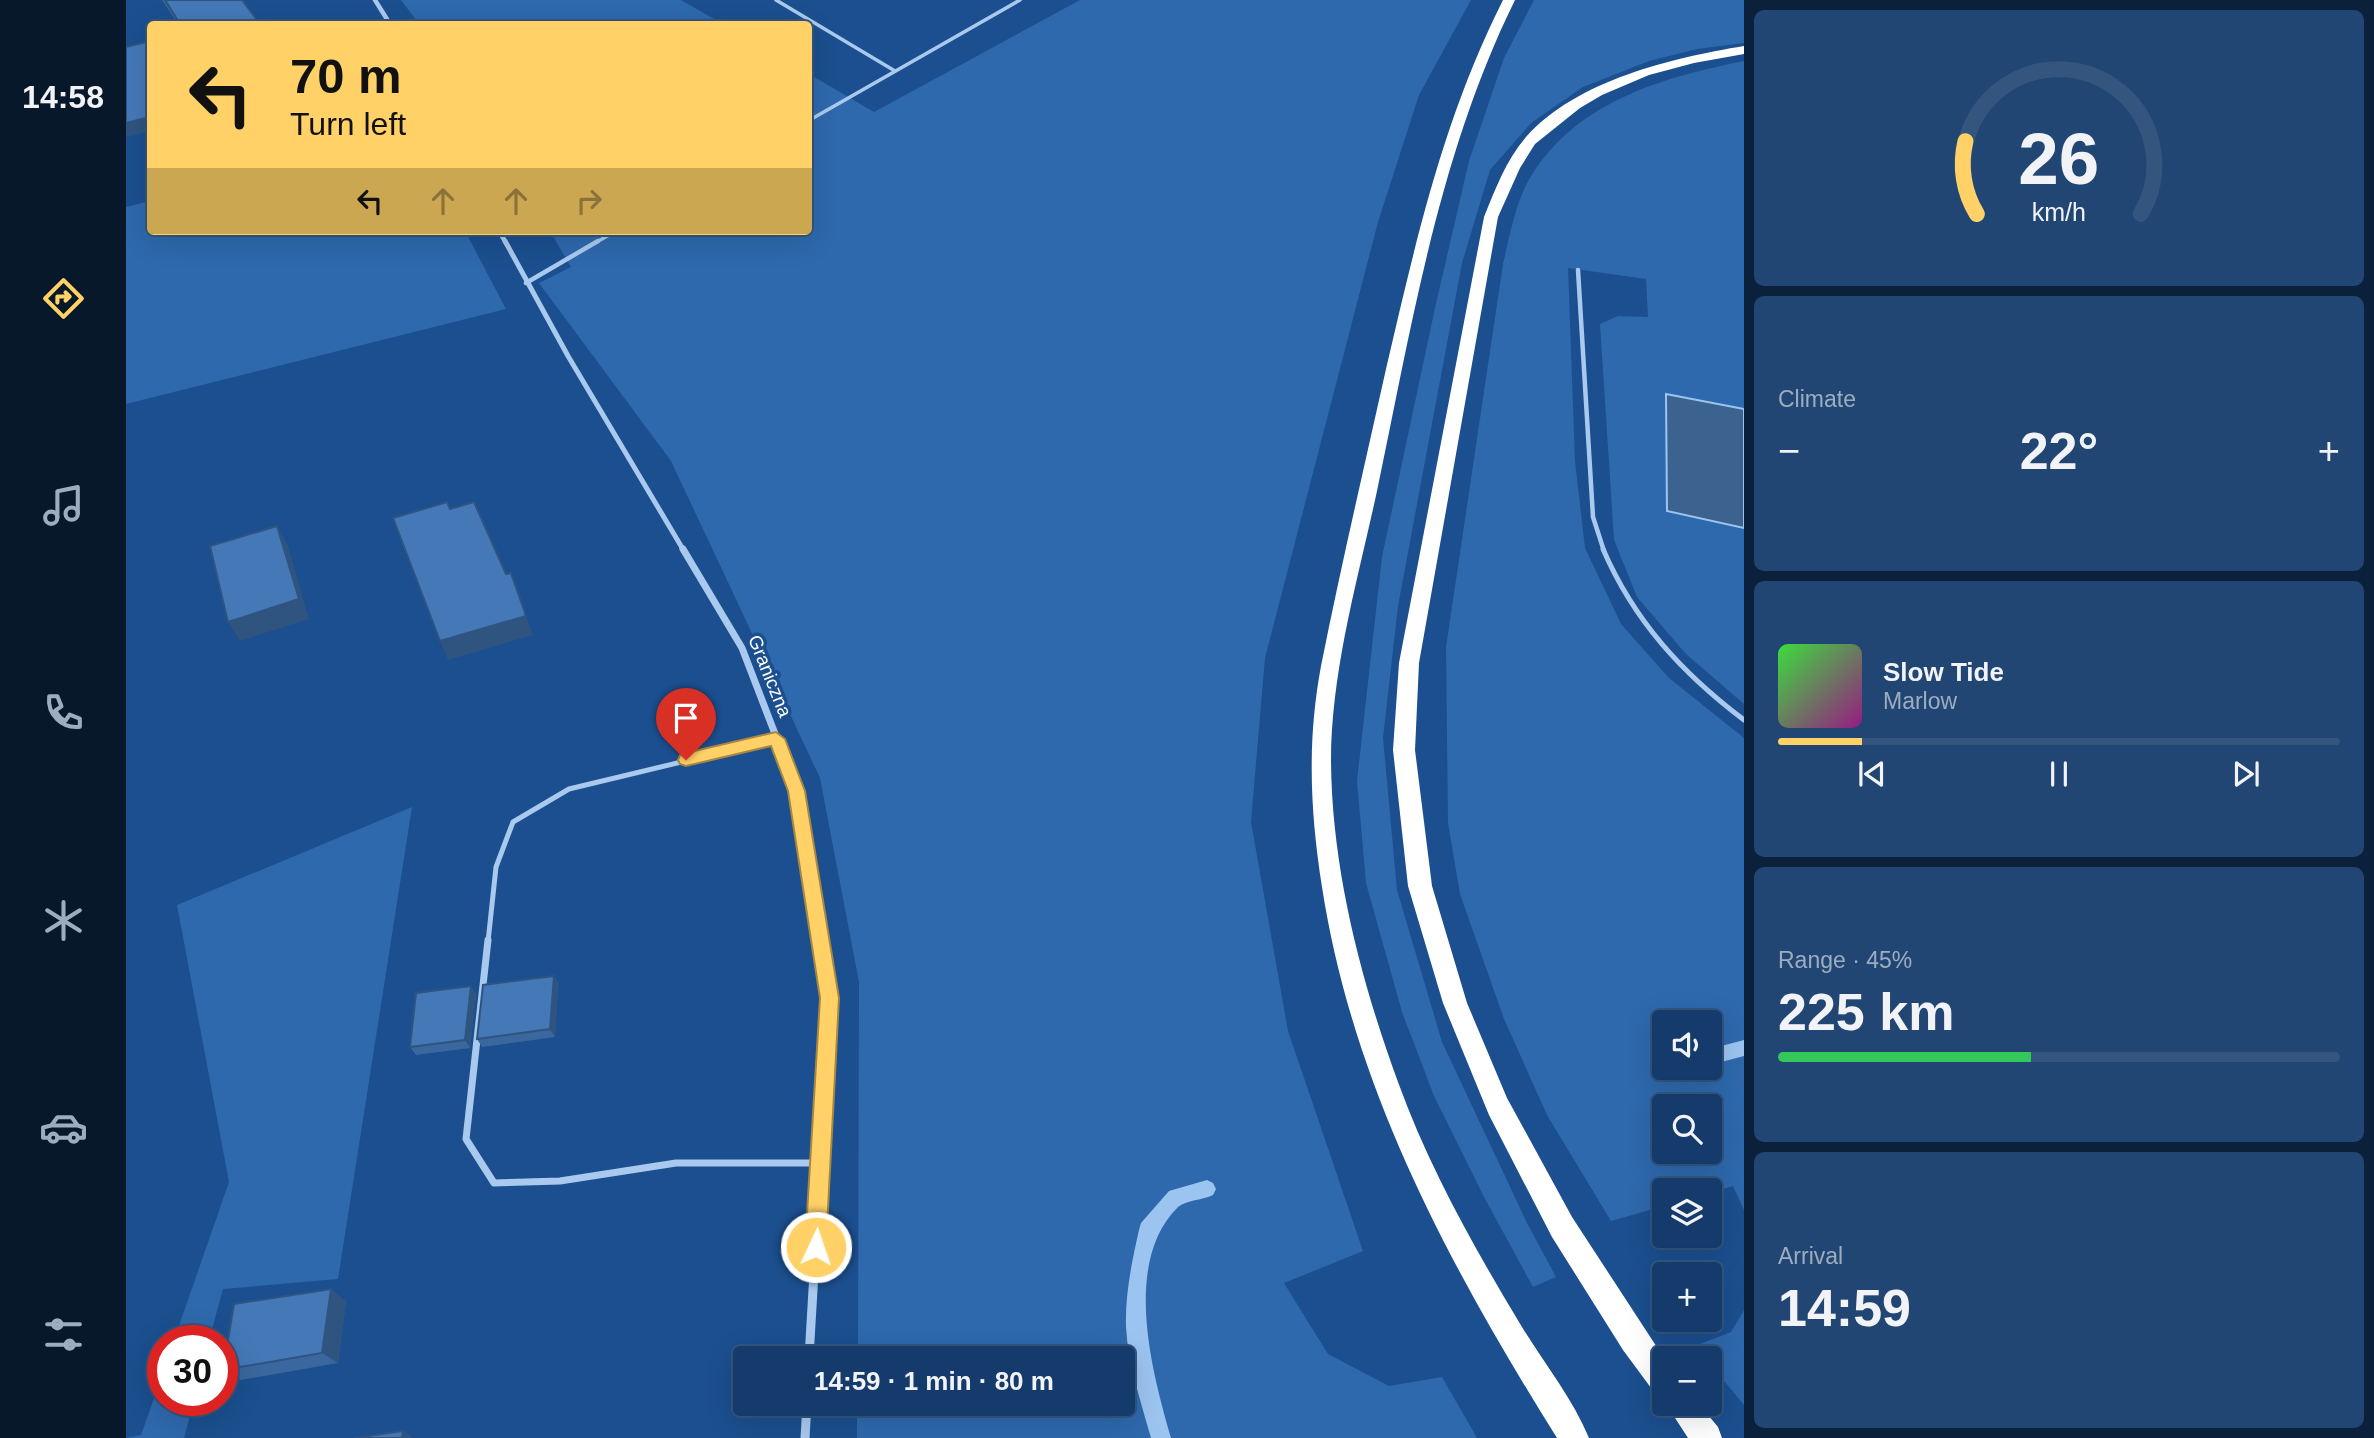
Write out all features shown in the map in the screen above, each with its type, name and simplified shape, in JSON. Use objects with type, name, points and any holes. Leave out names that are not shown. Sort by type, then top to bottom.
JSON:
[{"type":"highway","points":[[1509,0],[1469,83],[1450,141],[1421,252],[1362,514],[1331,668],[1321,731],[1322,800],[1332,885],[1350,981],[1370,1046],[1418,1164],[1520,1355],[1574,1438]]},
{"type":"highway","points":[[1652,1366],[1633,1340],[1556,1215],[1498,1106],[1455,1003],[1420,886],[1404,751],[1409,663],[1491,217],[1511,168],[1532,138],[1569,109],[1613,85],[1654,69],[1744,50]]},
{"type":"highway","points":[[1690,1416],[1707,1438]]},
{"type":"street","points":[[375,0],[388,21]]},
{"type":"street","name":"Graniczna","points":[[501,235],[526,283],[742,648],[797,791],[830,998],[810,1346]]},
{"type":"street","points":[[805,1438],[806,1416]]},
{"type":"lane","points":[[776,0],[811,21]]},
{"type":"lane","points":[[812,119],[1020,0]]},
{"type":"lane","points":[[812,21],[895,71]]},
{"type":"lane","points":[[526,283],[609,235]]},
{"type":"lane","points":[[1578,270],[1593,517],[1608,566],[1634,614],[1654,638],[1701,686],[1744,720]]},
{"type":"lane","points":[[776,739],[569,789],[513,822],[496,867],[466,1139],[494,1183],[560,1181],[676,1163],[820,1163]]},
{"type":"shaded area","points":[[401,0],[681,0],[718,21],[417,21]]},
{"type":"shaded area","points":[[1080,0],[1471,0],[1419,95],[1378,222],[1265,658],[1251,822],[1288,1031],[1363,1251],[1284,1283],[1328,1354],[1389,1386],[1442,1377],[1477,1438],[857,1438],[857,1416],[1135,1416],[1135,1346],[858,1346],[859,982],[820,778],[671,461],[539,283],[571,267],[552,235],[812,235],[812,76],[874,112]]},
{"type":"shaded area","points":[[1534,0],[1744,0],[1744,43],[1697,49],[1649,61],[1583,87],[1531,123],[1490,170],[1462,263],[1398,606],[1383,738],[1397,890],[1442,1042],[1527,1223],[1556,1277],[1533,1287],[1434,1096],[1402,1012],[1366,883],[1357,781],[1382,557],[1435,308],[1469,161],[1504,58]]},
{"type":"shaded area","points":[[1744,61],[1744,704],[1686,654],[1637,597],[1614,540],[1600,324],[1618,316],[1648,317],[1646,279],[1568,268],[1575,461],[1585,548],[1621,624],[1669,678],[1744,738],[1744,1210],[1733,1186],[1722,1189],[1722,1178],[1652,1178],[1652,1209],[1611,1221],[1547,1115],[1504,1019],[1460,894],[1448,823],[1446,647],[1503,264],[1522,194],[1533,173],[1552,148],[1575,127],[1626,96],[1684,75]]},
{"type":"shaded area","points":[[147,202],[147,235],[467,235],[506,309],[126,404],[126,207]]},
{"type":"shaded area","points":[[1666,394],[1744,409],[1744,528],[1667,511]]},
{"type":"shaded area","points":[[412,807],[338,1279],[223,1289],[213,1325],[179,1325],[229,1182],[177,905]]},
{"type":"shaded area","points":[[1744,1310],[1744,1405],[1722,1378],[1722,1346],[1695,1346],[1731,1332]]},
{"type":"shaded area","points":[[148,1416],[190,1416],[184,1438],[126,1438],[141,1435]]},
{"type":"building","points":[[165,0],[242,0],[258,21],[178,21]]},
{"type":"building","points":[[147,42],[147,118],[126,123],[126,47]]},
{"type":"building","points":[[447,502],[450,509],[474,502],[506,574],[511,573],[526,616],[440,641],[393,518]]},
{"type":"building","points":[[277,526],[299,599],[228,622],[210,546]]},
{"type":"building","points":[[554,976],[550,1029],[477,1039],[483,985]]},
{"type":"building","points":[[471,986],[465,1040],[410,1047],[416,993]]},
{"type":"building","points":[[331,1289],[322,1353],[238,1367],[238,1325],[230,1325],[234,1304]]},
{"type":"building","points":[[403,1431],[402,1438],[355,1438]]},
{"type":"waterway","points":[[1722,1054],[1744,1048]]},
{"type":"waterway","points":[[1161,1438],[1146,1385],[1136,1327],[1139,1273],[1148,1230],[1175,1197],[1207,1189]]},
{"type":"route","points":[[686,760],[776,739],[797,791],[830,998],[816,1247]]}]
